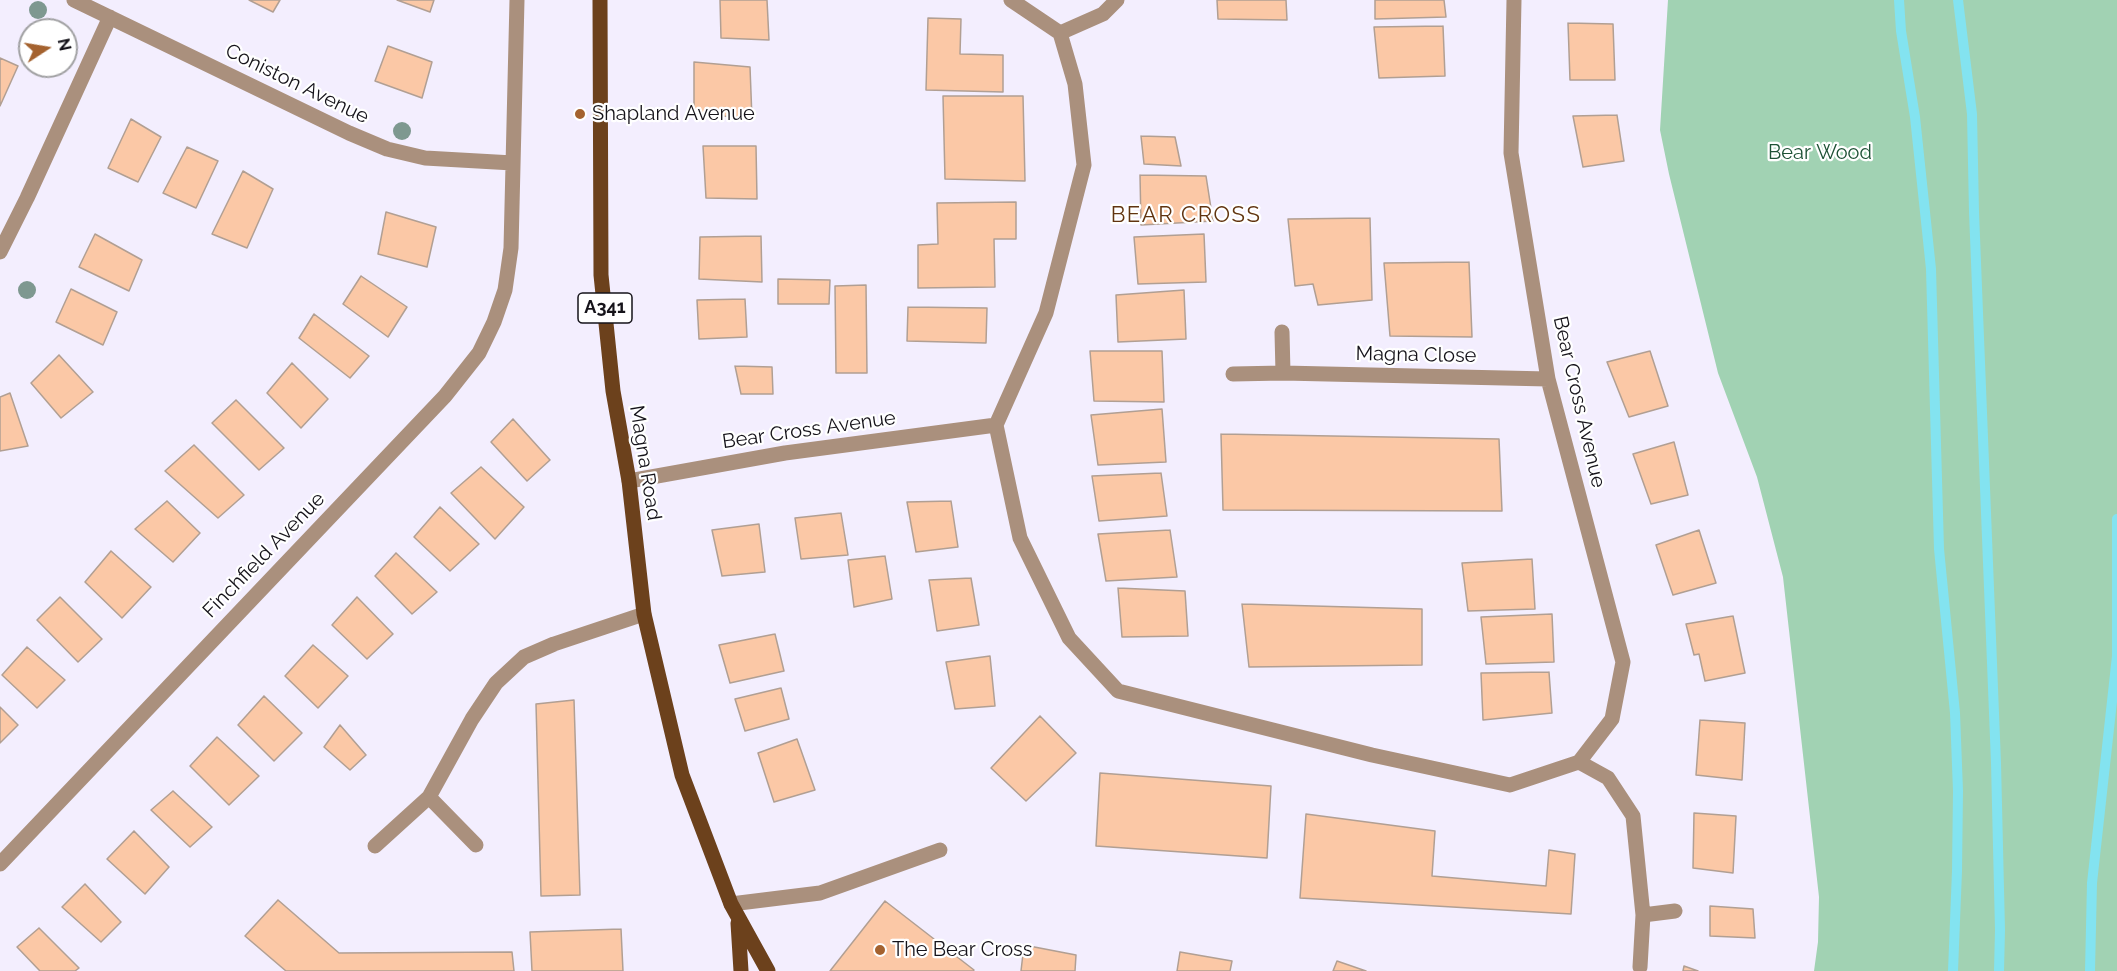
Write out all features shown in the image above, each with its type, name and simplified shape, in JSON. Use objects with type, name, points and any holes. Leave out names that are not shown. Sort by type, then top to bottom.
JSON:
[{"type":"main road","name":"Magna Road","points":[[600,0],[601,275],[613,391],[629,481],[644,614],[682,775],[734,910],[768,971]]},
{"type":"main road","name":"Magna Road","points":[[734,910],[741,971]]},
{"type":"street","name":"Coniston Avenue","points":[[74,0],[349,133],[387,149],[425,158],[513,163]]},
{"type":"street","points":[[513,163],[517,0]]},
{"type":"street","points":[[1011,0],[1060,33],[1075,84],[1084,165],[1046,314],[996,425],[1020,538],[1068,638],[1118,691],[1372,755],[1510,784],[1579,762],[1608,778],[1633,816],[1643,915],[1640,967]]},
{"type":"street","points":[[1060,33],[1102,14],[1117,0]]},
{"type":"street","name":"Bear Cross Avenue","points":[[1514,0],[1511,153],[1548,379],[1623,662],[1612,719],[1579,762]]},
{"type":"street","points":[[0,252],[110,17]]},
{"type":"street","name":"Finchfield Avenue","points":[[0,864],[445,396],[479,353],[494,322],[505,290],[511,248],[513,163]]},
{"type":"street","points":[[1282,332],[1283,373]]},
{"type":"street","name":"Magna Close","points":[[1233,374],[1548,379]]},
{"type":"street","name":"Bear Cross Avenue","points":[[629,481],[785,453],[996,425]]},
{"type":"street","points":[[375,846],[429,797],[472,719],[496,683],[524,657],[554,644],[644,614]]},
{"type":"street","points":[[429,797],[476,844]]},
{"type":"street","points":[[734,910],[820,893],[940,850]]},
{"type":"street","points":[[1643,915],[1675,910]]},
{"type":"green space","name":"Bear Wood","points":[[1668,0],[2117,0],[2117,971],[1814,971],[1818,942],[1819,897],[1783,577],[1757,477],[1718,373],[1660,130]]},
{"type":"building","points":[[249,0],[280,0],[273,12]]},
{"type":"building","points":[[397,0],[434,0],[430,12]]},
{"type":"building","points":[[720,0],[767,0],[769,40],[721,38]]},
{"type":"building","points":[[1217,0],[1286,0],[1287,20],[1218,19]]},
{"type":"building","points":[[1375,0],[1444,0],[1446,17],[1375,19]]},
{"type":"building","points":[[928,18],[961,19],[960,54],[1003,55],[1003,92],[926,90]]},
{"type":"building","points":[[1568,23],[1613,24],[1615,80],[1570,80]]},
{"type":"building","points":[[1443,26],[1445,76],[1379,78],[1374,27]]},
{"type":"building","points":[[388,46],[432,62],[422,98],[375,81]]},
{"type":"building","points":[[0,58],[18,66],[0,106]]},
{"type":"building","points":[[694,62],[750,67],[752,119],[694,113]]},
{"type":"building","points":[[943,96],[1023,96],[1025,181],[945,179]]},
{"type":"building","points":[[1617,115],[1624,161],[1583,167],[1573,116]]},
{"type":"building","points":[[131,119],[161,137],[138,182],[108,168]]},
{"type":"building","points":[[1141,136],[1175,137],[1181,166],[1144,164]]},
{"type":"building","points":[[703,146],[756,146],[757,199],[706,198]]},
{"type":"building","points":[[187,147],[218,161],[196,208],[163,193]]},
{"type":"building","points":[[243,171],[273,189],[247,248],[212,234]]},
{"type":"building","points":[[1140,175],[1206,176],[1213,221],[1141,225]]},
{"type":"building","points":[[1016,202],[1016,239],[994,239],[995,287],[918,288],[918,245],[938,244],[937,203]]},
{"type":"building","points":[[386,212],[436,227],[427,267],[378,254]]},
{"type":"building","points":[[1370,218],[1372,300],[1318,305],[1313,284],[1295,286],[1288,219]]},
{"type":"building","points":[[95,234],[142,260],[129,291],[79,267]]},
{"type":"building","points":[[1204,234],[1206,282],[1138,284],[1134,237]]},
{"type":"building","points":[[761,236],[762,282],[699,279],[700,237]]},
{"type":"building","points":[[1469,262],[1472,337],[1390,336],[1384,263]]},
{"type":"building","points":[[361,276],[407,307],[388,337],[343,304]]},
{"type":"building","points":[[778,279],[830,280],[829,304],[778,304]]},
{"type":"building","points":[[866,285],[867,373],[836,373],[835,286]]},
{"type":"building","points":[[71,289],[117,312],[103,345],[56,322]]},
{"type":"building","points":[[1184,290],[1186,339],[1118,342],[1116,295]]},
{"type":"building","points":[[745,299],[747,337],[699,339],[697,300]]},
{"type":"building","points":[[908,307],[987,308],[986,343],[907,341]]},
{"type":"building","points":[[314,314],[369,356],[350,378],[299,338]]},
{"type":"building","points":[[1090,351],[1162,351],[1164,402],[1094,401]]},
{"type":"building","points":[[1650,351],[1668,406],[1629,417],[1607,362]]},
{"type":"building","points":[[59,355],[93,392],[61,418],[31,383]]},
{"type":"building","points":[[292,363],[328,399],[301,428],[267,393]]},
{"type":"building","points":[[735,366],[772,367],[773,394],[741,394]]},
{"type":"building","points":[[10,393],[28,446],[0,451],[0,397]]},
{"type":"building","points":[[236,400],[284,448],[259,470],[212,423]]},
{"type":"building","points":[[1162,409],[1166,462],[1098,465],[1091,415]]},
{"type":"building","points":[[513,419],[550,460],[527,481],[491,442]]},
{"type":"building","points":[[1221,434],[1499,439],[1502,511],[1223,510]]},
{"type":"building","points":[[1674,442],[1688,495],[1651,504],[1633,454]]},
{"type":"building","points":[[194,445],[244,495],[218,518],[165,471]]},
{"type":"building","points":[[481,467],[524,507],[495,539],[451,493]]},
{"type":"building","points":[[1161,473],[1167,516],[1099,521],[1092,476]]},
{"type":"building","points":[[167,501],[200,533],[173,562],[135,529]]},
{"type":"building","points":[[951,501],[958,547],[916,552],[907,502]]},
{"type":"building","points":[[440,507],[479,544],[450,571],[414,537]]},
{"type":"building","points":[[841,513],[848,555],[801,559],[795,518]]},
{"type":"building","points":[[759,524],[765,572],[722,576],[712,530]]},
{"type":"building","points":[[1170,530],[1177,577],[1106,581],[1098,534]]},
{"type":"building","points":[[1699,530],[1716,583],[1673,595],[1656,545]]},
{"type":"building","points":[[111,551],[151,587],[122,618],[85,582]]},
{"type":"building","points":[[396,553],[437,592],[412,614],[375,576]]},
{"type":"building","points":[[885,556],[892,599],[854,607],[848,560]]},
{"type":"building","points":[[1532,559],[1535,609],[1468,611],[1462,563]]},
{"type":"building","points":[[971,578],[979,625],[937,631],[929,580]]},
{"type":"building","points":[[1118,588],[1185,591],[1188,636],[1122,637]]},
{"type":"building","points":[[60,597],[102,639],[78,662],[37,620]]},
{"type":"building","points":[[357,597],[393,634],[367,659],[332,625]]},
{"type":"building","points":[[1242,604],[1422,609],[1422,665],[1249,667]]},
{"type":"building","points":[[1552,614],[1554,662],[1486,664],[1481,617]]},
{"type":"building","points":[[1733,616],[1745,673],[1705,681],[1699,654],[1694,655],[1686,624]]},
{"type":"building","points":[[775,634],[784,671],[730,683],[719,645]]},
{"type":"building","points":[[313,645],[348,676],[318,708],[285,676]]},
{"type":"building","points":[[27,647],[65,680],[37,708],[2,675]]},
{"type":"building","points":[[990,656],[995,706],[955,709],[946,662]]},
{"type":"building","points":[[1549,672],[1552,713],[1483,720],[1481,673]]},
{"type":"building","points":[[781,688],[789,719],[745,731],[735,699]]},
{"type":"building","points":[[264,696],[302,733],[274,761],[238,725]]},
{"type":"building","points":[[574,700],[580,895],[541,896],[536,704]]},
{"type":"building","points":[[0,707],[18,725],[0,743]]},
{"type":"building","points":[[1040,716],[1076,753],[1026,801],[991,768]]},
{"type":"building","points":[[1700,720],[1745,723],[1742,780],[1696,775]]},
{"type":"building","points":[[340,725],[366,755],[350,770],[324,747]]},
{"type":"building","points":[[217,737],[259,776],[229,805],[190,766]]},
{"type":"building","points":[[797,739],[815,790],[774,802],[758,753]]},
{"type":"building","points":[[1100,773],[1271,786],[1267,858],[1096,846]]},
{"type":"building","points":[[173,791],[212,827],[190,847],[151,810]]},
{"type":"building","points":[[1694,813],[1736,816],[1733,873],[1693,868]]},
{"type":"building","points":[[1306,814],[1435,831],[1432,876],[1546,886],[1549,850],[1575,854],[1571,914],[1300,898]]},
{"type":"building","points":[[134,831],[169,867],[145,894],[107,859]]},
{"type":"building","points":[[85,884],[121,922],[101,942],[62,907]]},
{"type":"building","points":[[278,900],[339,953],[512,952],[514,971],[286,971],[245,936]]},
{"type":"building","points":[[885,901],[974,970],[830,971]]},
{"type":"building","points":[[1710,906],[1753,909],[1755,938],[1710,936]]},
{"type":"building","points":[[39,928],[79,968],[75,971],[40,971],[17,947]]},
{"type":"building","points":[[621,929],[623,971],[532,971],[530,932]]},
{"type":"building","points":[[1024,945],[1076,955],[1075,971],[1021,971]]},
{"type":"building","points":[[1180,952],[1232,961],[1230,971],[1177,971]]},
{"type":"building","points":[[1337,961],[1366,971],[1333,971]]},
{"type":"building","points":[[1684,966],[1698,971],[1683,971]]},
{"type":"waterway","points":[[1899,0],[1901,31],[1915,117],[1931,269],[1939,549],[1955,713],[1958,791],[1953,971]]},
{"type":"waterway","points":[[1958,0],[1972,114],[1996,763],[1999,971]]},
{"type":"waterway","points":[[2090,971],[2092,883],[2117,656],[2117,519]]},
{"type":"place","name":"Shapland Avenue","points":[[580,114]]},
{"type":"place","name":"The Bear Cross","points":[[880,950]]},
{"type":"district","name":"BEAR CROSS","points":[[1186,215]]}]
